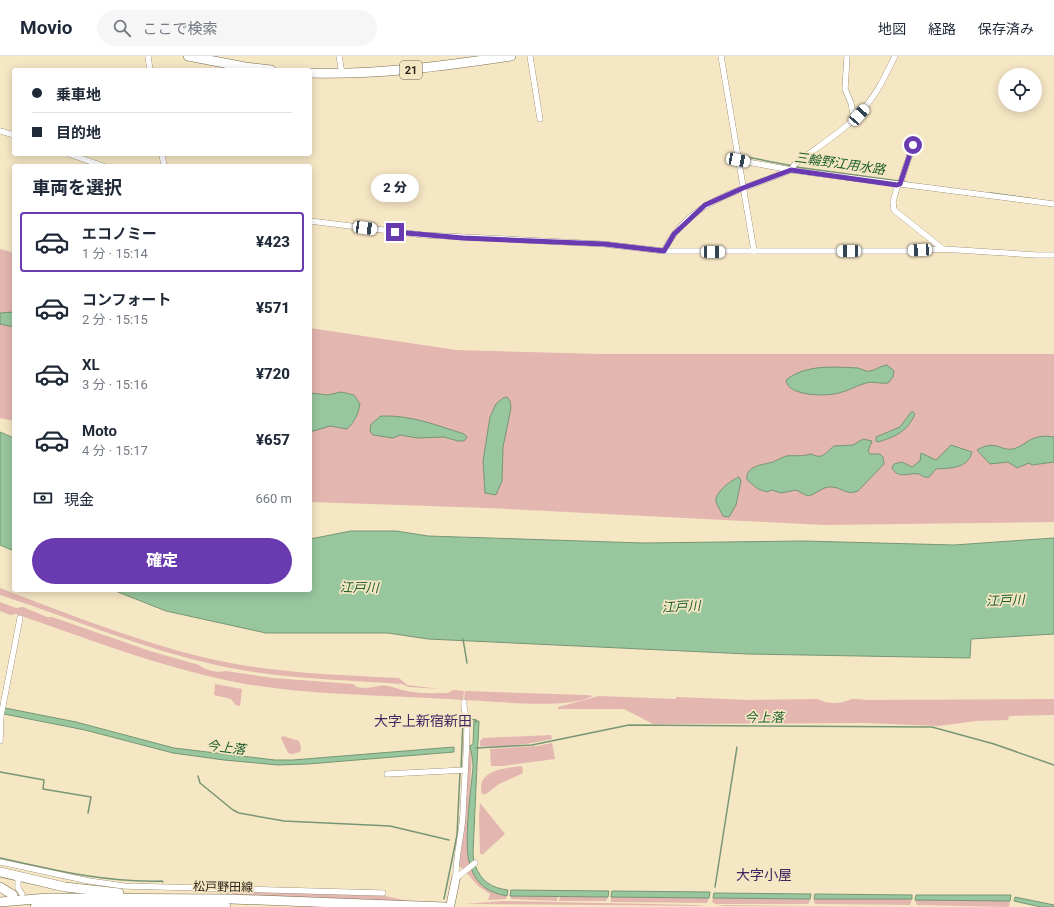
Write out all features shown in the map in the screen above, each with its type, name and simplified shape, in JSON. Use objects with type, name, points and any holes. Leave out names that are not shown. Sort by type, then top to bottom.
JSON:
[{"type":"main road","points":[[188,56],[254,68]]},
{"type":"main road","name":"21","points":[[312,73],[342,74],[401,71],[511,56]]},
{"type":"main road","points":[[0,872],[64,886],[123,893],[190,894],[229,903]]},
{"type":"main road","points":[[0,887],[17,894]]},
{"type":"main road","name":"松戸野田線","points":[[0,902],[55,898],[445,907]]},
{"type":"main road","name":"松戸野田線","points":[[35,907],[229,903]]},
{"type":"street","points":[[148,56],[150,68]]},
{"type":"street","points":[[339,56],[342,74]]},
{"type":"street","points":[[530,56],[540,119]]},
{"type":"street","points":[[721,56],[754,251]]},
{"type":"street","points":[[847,56],[845,89],[851,103],[854,119]]},
{"type":"street","points":[[664,251],[674,234],[705,205],[743,188],[791,170],[795,164],[854,119],[879,88],[895,56]]},
{"type":"street","points":[[0,131],[12,134]]},
{"type":"street","points":[[913,145],[892,206],[894,210],[943,249]]},
{"type":"street","points":[[75,156],[97,164]]},
{"type":"street","points":[[738,160],[791,170],[1054,204]]},
{"type":"street","points":[[312,221],[423,235],[604,244],[664,251],[908,251],[943,249],[1054,255]]},
{"type":"street","points":[[0,741],[2,705],[20,618]]},
{"type":"street","points":[[450,907],[456,878],[462,831],[462,769],[467,719],[463,710],[464,702]]},
{"type":"street","points":[[387,774],[462,769]]},
{"type":"street","points":[[0,862],[89,882],[124,886],[383,894]]},
{"type":"street","points":[[456,878],[475,863]]},
{"type":"street","points":[[20,873],[22,867]]},
{"type":"street","points":[[17,894],[18,880]]},
{"type":"shaded area","points":[[0,249],[12,252],[12,421],[0,418]]},
{"type":"shaded area","points":[[312,328],[456,350],[601,354],[1054,354],[1054,522],[824,525],[488,508],[312,502]]},
{"type":"shaded area","points":[[0,588],[134,637],[161,646],[215,660],[284,671],[399,678],[407,685],[440,689],[409,687],[402,684],[322,679],[262,673],[211,664],[150,647],[0,595]]},
{"type":"shaded area","points":[[0,602],[16,608],[23,607],[47,617],[52,617],[150,651],[199,665],[212,671],[226,671],[273,678],[353,684],[362,688],[386,686],[417,693],[448,693],[453,690],[464,691],[463,700],[319,693],[262,687],[235,682],[179,669],[97,643],[16,614],[10,615],[0,611]]},
{"type":"shaded area","points":[[215,684],[242,689],[240,706],[236,705],[231,699],[214,695]]},
{"type":"shaded area","points":[[465,691],[593,696],[566,703],[531,704],[464,700]]},
{"type":"shaded area","points":[[599,696],[675,699],[677,697],[749,700],[818,699],[833,703],[851,699],[1054,699],[1054,715],[1009,716],[1008,720],[976,721],[938,726],[866,723],[653,724],[624,709],[558,709],[558,707]]},
{"type":"shaded area","points":[[551,735],[552,739],[525,744],[480,746],[480,741],[483,738]]},
{"type":"shaded area","points":[[283,736],[299,741],[301,747],[300,752],[292,754],[288,753],[281,738]]},
{"type":"shaded area","points":[[552,743],[555,759],[491,766],[490,749],[537,746]]},
{"type":"shaded area","points":[[469,749],[469,751],[472,751],[467,852],[470,865],[463,870],[458,864]]},
{"type":"shaded area","points":[[522,766],[523,773],[499,784],[486,794],[482,794],[481,786],[483,780],[488,775],[501,769]]},
{"type":"shaded area","points":[[480,803],[505,834],[482,855],[480,853]]},
{"type":"shaded area","points":[[471,868],[477,879],[485,887],[495,893],[507,896],[506,899],[488,900],[490,894],[478,886],[466,872]]},
{"type":"shaded area","points":[[216,891],[385,896],[413,902],[235,895],[216,893]]},
{"type":"shaded area","points":[[510,896],[558,896],[557,901],[511,899]]},
{"type":"shaded area","points":[[560,896],[608,897],[606,901],[559,901]]},
{"type":"shaded area","points":[[611,897],[709,898],[707,903],[611,902]]},
{"type":"shaded area","points":[[713,898],[811,899],[808,904],[715,904],[712,902]]},
{"type":"shaded area","points":[[814,899],[912,899],[910,905],[817,904],[814,903]]},
{"type":"shaded area","points":[[915,900],[1010,901],[1009,907],[917,905]]},
{"type":"shaded area","points":[[503,901],[696,905],[706,906],[465,904]]},
{"type":"shaded area","points":[[726,905],[905,907],[713,906]]},
{"type":"water","points":[[12,312],[12,327],[0,324],[0,313]]},
{"type":"water","points":[[887,365],[894,371],[893,377],[888,383],[866,383],[836,394],[819,395],[801,393],[788,386],[786,380],[802,371],[811,369],[830,367],[858,368],[868,371]]},
{"type":"water","points":[[341,392],[354,395],[360,404],[356,418],[347,429],[330,426],[312,431],[312,393],[328,395]]},
{"type":"water","points":[[507,397],[510,401],[511,408],[503,447],[502,481],[496,495],[485,493],[483,461],[490,417],[496,404],[503,398]]},
{"type":"water","points":[[912,411],[915,414],[905,429],[890,438],[878,442],[876,441],[876,437],[900,427]]},
{"type":"water","points":[[381,416],[403,417],[423,421],[464,434],[467,437],[464,441],[458,441],[444,437],[417,438],[400,435],[393,438],[373,435],[370,431],[371,424]]},
{"type":"water","points":[[0,432],[12,437],[12,550],[0,545]]},
{"type":"water","points":[[1045,436],[1054,437],[1054,462],[1032,465],[1029,463],[1017,468],[1008,462],[990,464],[977,450],[989,445],[1013,449],[1035,438]]},
{"type":"water","points":[[863,439],[872,441],[868,451],[870,454],[880,454],[883,457],[884,464],[858,491],[847,492],[835,487],[828,487],[808,496],[796,490],[781,493],[772,490],[767,492],[758,489],[747,480],[748,472],[754,467],[773,462],[786,456],[811,454],[821,456],[834,446],[853,445]]},
{"type":"water","points":[[951,445],[972,452],[967,462],[963,465],[936,469],[929,477],[924,477],[919,474],[901,475],[895,472],[892,468],[894,464],[902,462],[912,467],[920,461],[921,453],[936,460]]},
{"type":"water","points":[[739,477],[741,481],[736,505],[729,517],[723,516],[716,502],[716,498],[724,487]]},
{"type":"water","name":"江戸川","points":[[351,531],[396,531],[428,536],[643,543],[803,541],[954,545],[1054,538],[1054,634],[971,639],[970,658],[748,654],[428,639],[388,633],[266,633],[166,611],[118,592],[312,592],[312,539]]},
{"type":"water","points":[[0,707],[76,722],[174,748],[275,760],[293,760],[454,747],[454,752],[308,764],[278,765],[224,760],[173,753],[85,730],[4,714],[0,713]]},
{"type":"water","points":[[474,721],[479,721],[473,853],[474,862],[470,865],[468,856],[467,831],[473,767],[470,746],[473,744]]},
{"type":"water","points":[[475,865],[477,871],[487,883],[497,888],[508,890],[507,896],[495,893],[480,884],[471,868]]},
{"type":"water","points":[[511,890],[609,891],[608,897],[510,896]]},
{"type":"water","points":[[612,891],[710,892],[709,898],[611,897]]},
{"type":"water","points":[[714,893],[811,894],[810,899],[713,898]]},
{"type":"water","points":[[815,894],[912,895],[912,899],[814,899]]},
{"type":"water","points":[[916,895],[1011,895],[1010,901],[915,900]]},
{"type":"water","points":[[1015,897],[1054,905],[1054,907],[1041,907],[1014,901]]},
{"type":"waterway","name":"三輪野江用水路","points":[[742,156],[793,166]]},
{"type":"waterway","name":"三輪野江用水路","points":[[796,167],[899,181]]},
{"type":"waterway","name":"三輪野江用水路","points":[[903,182],[911,183]]},
{"type":"waterway","name":"三輪野江用水路","points":[[991,193],[1034,199]]},
{"type":"waterway","points":[[463,639],[467,663]]},
{"type":"waterway","points":[[461,769],[463,719],[465,719]]},
{"type":"waterway","points":[[469,719],[476,720],[476,722]]},
{"type":"waterway","name":"今上落","points":[[476,748],[532,745],[629,725],[932,727],[994,744],[1054,765]]},
{"type":"waterway","points":[[715,887],[737,747]]},
{"type":"waterway","points":[[0,772],[44,780],[43,789],[91,797],[88,813]]},
{"type":"waterway","points":[[444,899],[457,835],[460,772]]},
{"type":"waterway","points":[[198,776],[200,783],[233,810],[239,813],[284,821],[390,826],[449,840]]},
{"type":"waterway","points":[[0,858],[100,878],[163,882]]},
{"type":"district","name":"大字上新宿新田","points":[[423,721]]},
{"type":"district","name":"大字小屋","points":[[764,875]]},
{"type":"route","points":[[395,232],[463,238],[604,244],[664,251],[674,234],[705,205],[743,188],[791,170],[898,184],[897,185],[900,184],[913,145]]}]
